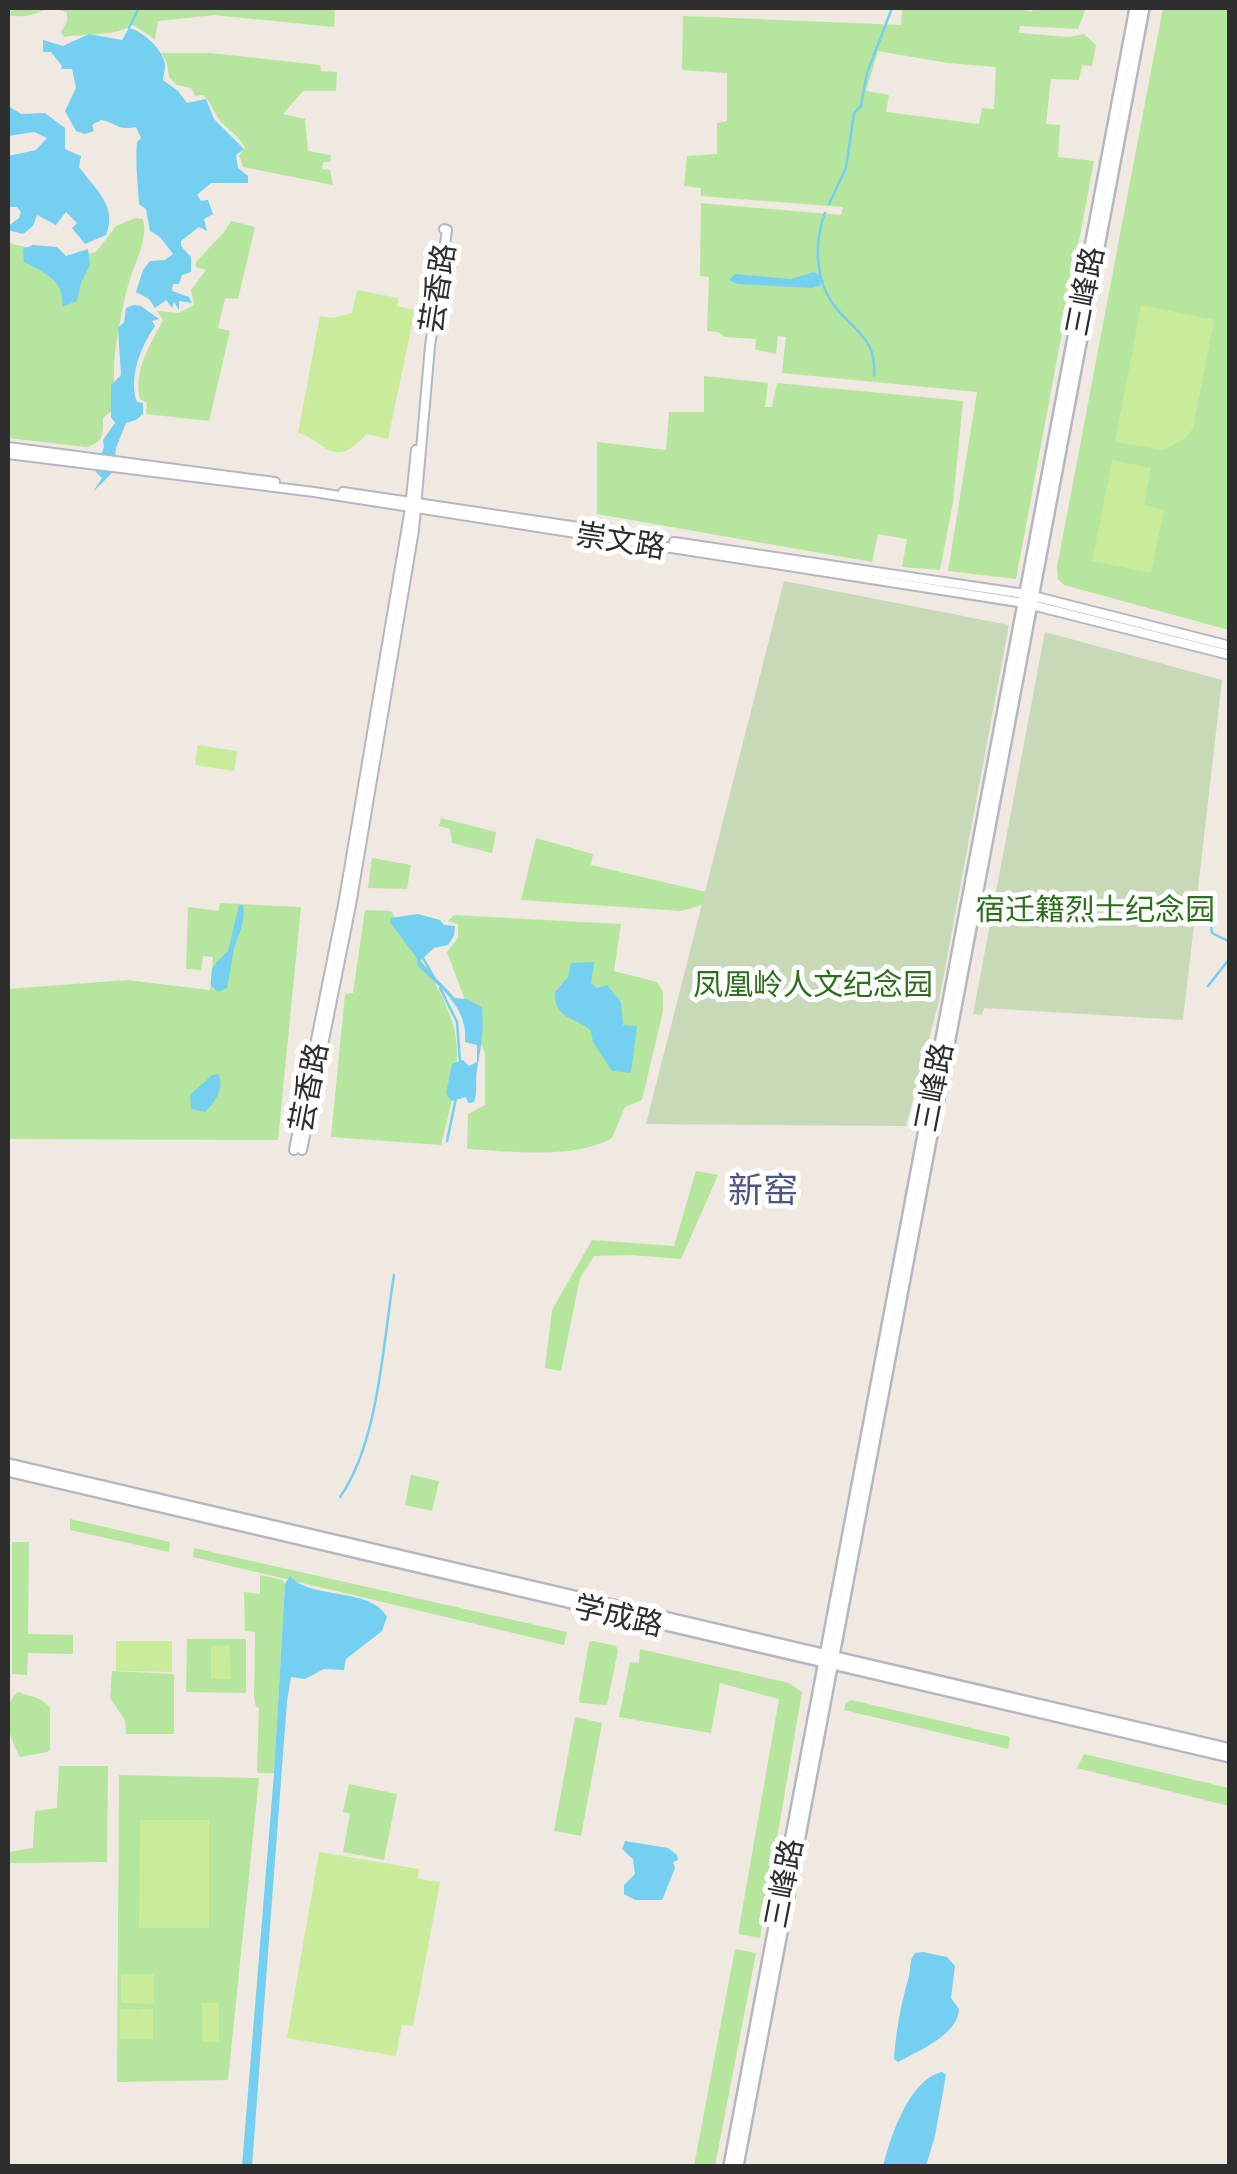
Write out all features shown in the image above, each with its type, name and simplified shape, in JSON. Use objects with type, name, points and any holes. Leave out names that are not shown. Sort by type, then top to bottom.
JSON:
[{"type":"main road","name":"三峰路","points":[[728,2166],[828,1660],[1135,8]]},
{"type":"main road","name":"三峰路","points":[[1028,599],[1144,8]]},
{"type":"main road","name":"学成路","points":[[8,1468],[1230,1757]]},
{"type":"main road","name":"三峰路","points":[[738,2166],[828,1660]]},
{"type":"main road","name":"学成路","points":[[828,1660],[1230,1749]]},
{"type":"street","name":"芸香路","points":[[298,1150],[413,505],[447,230],[429,321],[413,505]]},
{"type":"street","name":"崇文路","points":[[8,451],[413,505],[892,577],[1028,599],[1230,646]]},
{"type":"street","name":"崇文路","points":[[1028,599],[1230,655]]},
{"type":"green space","points":[[8,8],[335,8],[334,27],[214,15],[158,21],[155,39],[133,25],[109,33],[64,37],[61,32],[67,13],[51,9],[8,16]]},
{"type":"green space","points":[[902,8],[1019,8],[1032,12],[1033,8],[1086,8],[1078,29],[1020,26],[1019,33],[1070,37],[1084,34],[1096,45],[1092,66],[1082,65],[1079,80],[1051,79],[1046,124],[1060,125],[1058,157],[1094,161],[1016,579],[948,571],[977,392],[782,373],[786,337],[778,336],[776,354],[755,349],[756,339],[725,337],[707,331],[709,277],[700,276],[701,203],[841,215],[843,207],[701,196],[701,188],[684,186],[687,156],[717,154],[717,123],[727,121],[727,73],[682,70],[683,16],[901,25]],"holes":[[[878,51],[996,67],[994,109],[982,108],[979,124],[886,112],[889,95],[866,91]]]},
{"type":"green space","points":[[1163,8],[1229,8],[1229,630],[1064,585],[1058,579],[1057,567]]},
{"type":"green space","points":[[161,53],[210,53],[320,65],[321,71],[337,72],[336,91],[303,91],[283,114],[305,119],[308,151],[331,155],[322,169],[330,170],[333,185],[243,167],[239,155],[245,148],[240,140],[222,123],[203,95],[195,96],[191,88],[177,85],[169,77]]},
{"type":"green space","points":[[143,219],[144,235],[119,325],[113,410],[103,418],[101,437],[86,447],[8,438],[8,242],[65,258],[96,252],[116,226]]},
{"type":"green space","points":[[231,221],[255,227],[238,299],[225,298],[218,328],[230,331],[209,421],[146,414],[147,403],[140,399],[139,377],[144,357],[163,320],[157,311],[179,313],[194,305],[191,290],[206,270],[196,267],[196,262]]},
{"type":"green space","points":[[357,290],[398,298],[397,306],[415,310],[388,439],[366,434],[355,445],[337,452],[298,433],[320,316],[333,318],[352,313]]},
{"type":"green space","points":[[1141,305],[1214,320],[1193,428],[1187,437],[1164,450],[1115,442]]},
{"type":"green space","points":[[704,376],[768,383],[765,407],[772,407],[777,383],[963,401],[953,502],[940,570],[902,567],[907,539],[878,534],[872,562],[597,514],[597,442],[666,450],[669,412],[704,412]]},
{"type":"green space","points":[[1112,460],[1151,468],[1144,505],[1164,510],[1151,573],[1092,561]]},
{"type":"green space","name":"凤凰岭人文纪念园","points":[[784,581],[1009,625],[939,1001],[906,1126],[646,1124]]},
{"type":"green space","name":"宿迁籍烈士纪念园","points":[[1045,632],[1222,680],[1183,1020],[984,1008],[982,1015],[973,1014]]},
{"type":"green space","points":[[198,745],[237,751],[234,771],[195,765]]},
{"type":"green space","points":[[441,818],[496,832],[492,853],[452,843],[450,829],[439,826]]},
{"type":"green space","points":[[536,838],[593,854],[591,865],[706,892],[702,905],[681,911],[521,900]]},
{"type":"green space","points":[[372,858],[411,865],[407,889],[368,888]]},
{"type":"green space","points":[[220,903],[301,907],[278,1140],[8,1139],[8,989],[127,980],[210,990],[213,957],[203,956],[201,970],[186,969],[188,907],[218,911]]},
{"type":"green space","points":[[365,910],[391,911],[435,982],[454,1028],[456,1072],[441,1145],[331,1137],[345,994],[353,993]]},
{"type":"green space","points":[[454,915],[621,924],[614,971],[657,982],[663,992],[663,1011],[642,1100],[625,1107],[612,1138],[561,1152],[467,1149],[468,1114],[485,1105],[485,1054],[447,952],[458,938],[458,924],[448,921]]},
{"type":"green space","points":[[696,1171],[718,1175],[681,1259],[594,1256],[580,1278],[561,1371],[545,1368],[552,1310],[592,1240],[674,1246]]},
{"type":"green space","points":[[411,1475],[439,1481],[432,1511],[405,1505]]},
{"type":"green space","points":[[70,1519],[170,1542],[169,1552],[70,1530]]},
{"type":"green space","points":[[12,1542],[29,1542],[28,1634],[73,1635],[73,1654],[28,1653],[27,1675],[12,1674]]},
{"type":"green space","points":[[194,1548],[567,1632],[564,1645],[193,1557]]},
{"type":"green space","points":[[260,1575],[285,1584],[274,1773],[257,1773],[255,1632],[245,1631],[244,1592],[260,1594]]},
{"type":"green space","points":[[187,1639],[246,1639],[246,1693],[186,1692]]},
{"type":"green space","points":[[116,1641],[172,1641],[172,1672],[116,1671]]},
{"type":"green space","points":[[589,1643],[616,1646],[618,1650],[607,1705],[580,1703],[579,1699]]},
{"type":"green space","points":[[230,1645],[231,1679],[211,1679],[211,1646]]},
{"type":"green space","points":[[640,1649],[789,1683],[802,1692],[760,1938],[738,1934],[779,1699],[720,1683],[711,1733],[619,1717],[630,1662],[639,1663]]},
{"type":"green space","points":[[112,1671],[174,1674],[174,1734],[126,1734],[125,1720],[110,1698]]},
{"type":"green space","points":[[18,1692],[50,1707],[47,1752],[20,1757],[16,1750],[8,1714]]},
{"type":"green space","points":[[851,1700],[1010,1737],[1008,1749],[844,1710]]},
{"type":"green space","points":[[575,1717],[602,1723],[581,1836],[554,1831]]},
{"type":"green space","points":[[1084,1754],[1229,1788],[1229,1806],[1077,1768]]},
{"type":"green space","points":[[59,1766],[108,1766],[107,1862],[8,1863],[8,1852],[33,1848],[35,1811],[57,1808]]},
{"type":"green space","points":[[119,1775],[259,1778],[228,2080],[117,2082]]},
{"type":"green space","points":[[349,1784],[397,1794],[384,1860],[343,1852],[350,1814],[343,1812]]},
{"type":"green space","points":[[140,1820],[209,1820],[209,1928],[139,1928]]},
{"type":"green space","points":[[319,1852],[419,1869],[418,1879],[440,1882],[413,2026],[402,2025],[396,2056],[287,2038]]},
{"type":"green space","points":[[735,1949],[756,1953],[715,2166],[694,2166]]},
{"type":"green space","points":[[121,1974],[154,1974],[154,2004],[121,2003]]},
{"type":"green space","points":[[202,2003],[219,2003],[219,2042],[202,2042]]},
{"type":"green space","points":[[120,2009],[136,2009],[137,2017],[138,2009],[153,2009],[153,2039],[120,2039]]},
{"type":"water","points":[[129,28],[145,36],[160,52],[165,63],[163,80],[187,103],[206,99],[214,119],[244,149],[236,155],[238,168],[248,176],[248,183],[211,183],[197,195],[201,201],[208,200],[213,214],[204,219],[207,231],[199,227],[181,241],[191,257],[191,272],[182,275],[179,284],[173,284],[172,291],[189,297],[192,303],[179,301],[179,310],[174,302],[172,308],[166,300],[155,308],[149,299],[136,292],[150,261],[165,260],[173,254],[150,231],[146,209],[139,204],[136,150],[141,138],[136,127],[101,120],[92,125],[94,131],[76,131],[65,111],[76,88],[72,69],[61,69],[51,52],[43,52],[43,40],[63,46],[89,34],[122,40]]},
{"type":"water","points":[[8,106],[21,114],[45,113],[65,128],[65,149],[81,156],[79,167],[107,207],[106,235],[85,244],[72,228],[77,223],[66,212],[56,225],[37,215],[33,226],[23,234],[8,230],[21,212],[17,207],[8,207],[8,156],[36,150],[47,138],[34,132],[8,136]]},
{"type":"water","points":[[33,245],[57,247],[66,256],[88,249],[90,265],[77,301],[62,307],[57,284],[24,262],[23,249]]},
{"type":"water","points":[[814,272],[820,276],[821,285],[811,288],[737,284],[729,280],[735,274],[791,279]]},
{"type":"water","points":[[134,305],[159,319],[152,321],[155,326],[135,373],[135,393],[137,402],[143,403],[143,414],[126,423],[116,448],[113,472],[93,492],[102,478],[95,471],[103,440],[115,423],[111,417],[111,385],[121,375],[118,328],[124,322],[126,308]]},
{"type":"water","points":[[239,905],[243,905],[244,912],[227,988],[218,992],[211,986],[213,969],[228,951]]},
{"type":"water","points":[[418,914],[455,926],[448,945],[434,948],[420,961],[455,998],[482,1007],[474,1102],[468,1103],[466,1097],[452,1101],[446,1094],[452,1064],[463,1060],[469,1066],[477,1062],[477,1045],[465,1042],[458,1009],[418,966],[416,957],[390,922],[391,918]]},
{"type":"water","points":[[594,962],[591,983],[597,988],[607,985],[621,1002],[623,1025],[637,1026],[631,1073],[612,1071],[593,1042],[591,1031],[558,1008],[555,992],[568,977],[571,963]]},
{"type":"water","points":[[219,1074],[219,1090],[212,1104],[205,1112],[191,1109],[190,1095],[212,1075]]},
{"type":"water","points":[[290,1576],[311,1588],[368,1601],[387,1617],[382,1631],[346,1659],[344,1670],[324,1669],[305,1679],[291,1677],[252,2166],[242,2166],[285,1584]]},
{"type":"water","points":[[625,1841],[668,1848],[677,1855],[662,1900],[635,1900],[624,1894],[624,1885],[635,1874],[633,1859],[622,1849]]},
{"type":"water","points":[[915,1953],[947,1957],[955,1966],[951,1998],[959,2009],[957,2018],[936,2041],[898,2062],[894,2059],[896,2037],[911,1961]]},
{"type":"water","points":[[942,2072],[946,2075],[926,2166],[883,2166],[911,2097],[930,2077]]},
{"type":"waterway","points":[[129,28],[139,8]]},
{"type":"waterway","points":[[829,204],[846,168],[854,113],[861,106],[867,73],[892,8]]},
{"type":"waterway","points":[[825,213],[818,248],[823,283],[833,304],[868,343],[874,376]]},
{"type":"waterway","points":[[1211,926],[1212,933],[1230,942]]},
{"type":"waterway","points":[[423,958],[436,981]]},
{"type":"waterway","points":[[1208,986],[1230,958]]},
{"type":"waterway","points":[[440,988],[457,1022],[460,1061]]},
{"type":"waterway","points":[[447,1141],[456,1098]]},
{"type":"waterway","points":[[340,1497],[353,1474],[371,1420],[394,1275]]},
{"type":"district","name":"新窑","points":[[763,1188]]}]
